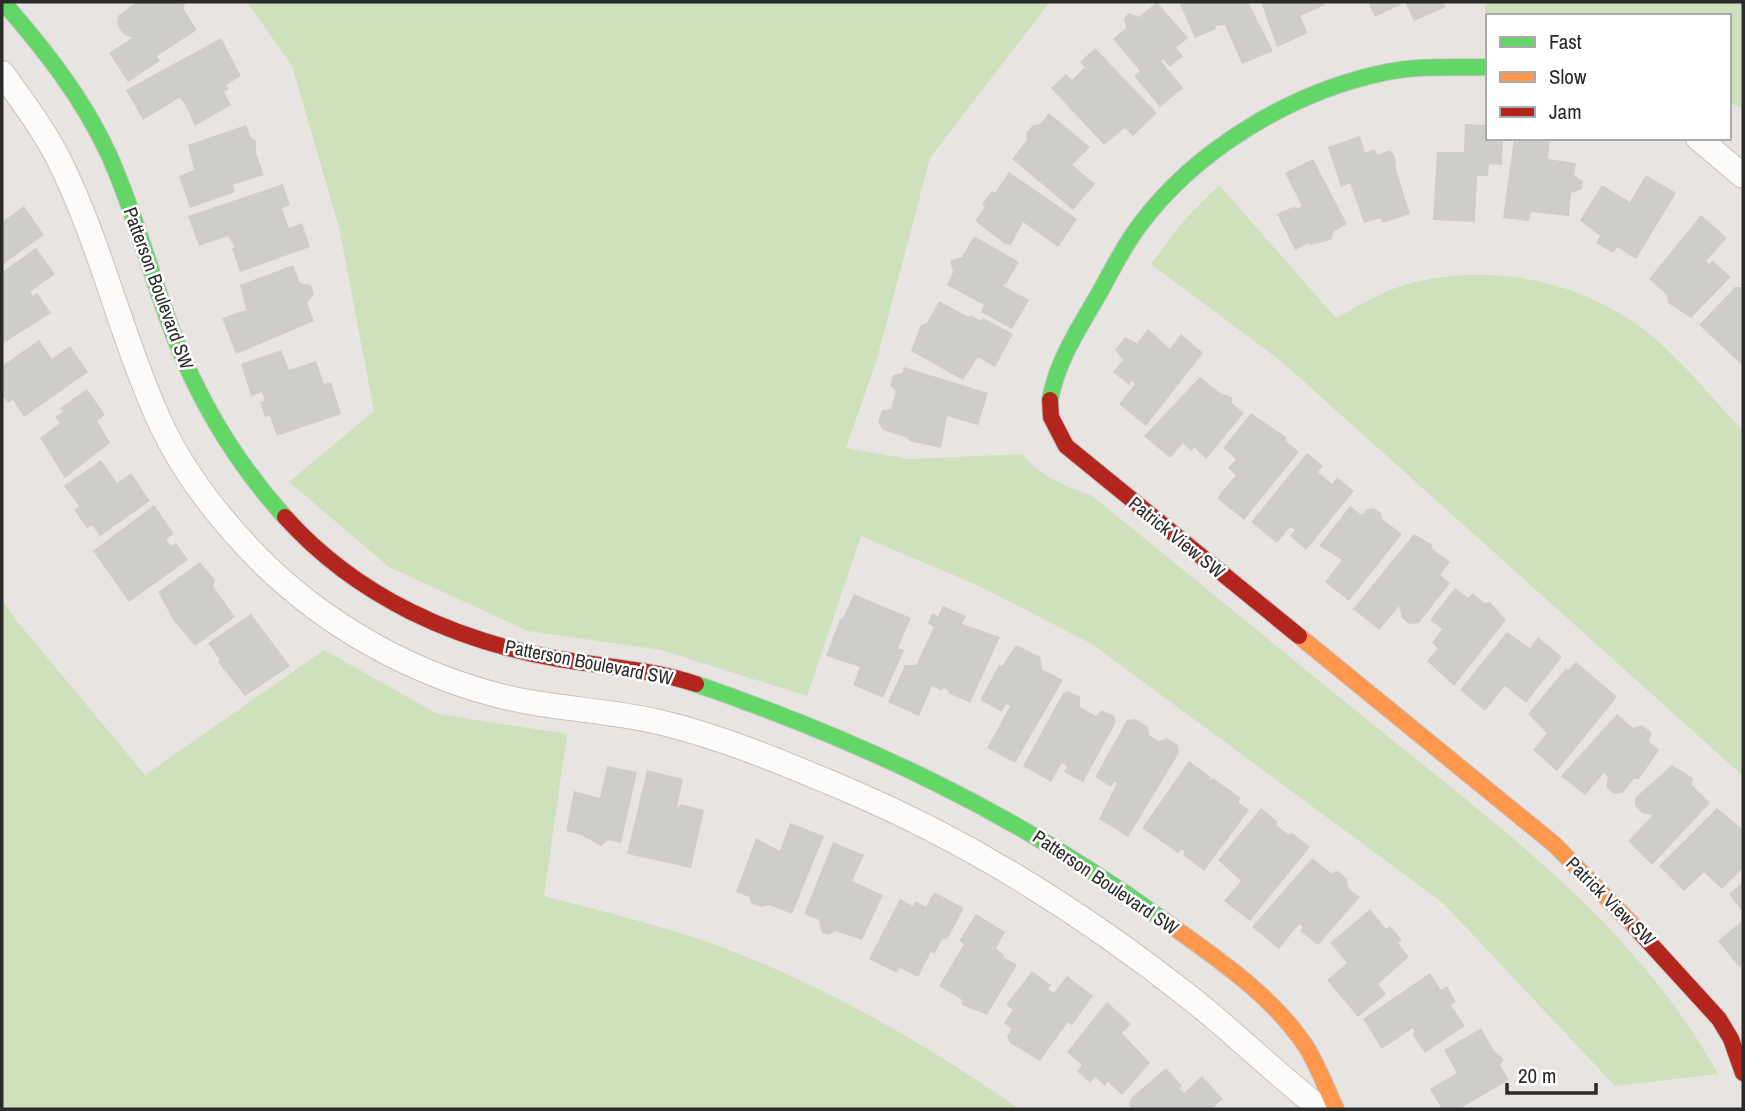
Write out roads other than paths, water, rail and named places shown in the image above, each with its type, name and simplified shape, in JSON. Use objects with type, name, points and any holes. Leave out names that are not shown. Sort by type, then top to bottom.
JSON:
[{"type":"street","name":"Patterson Boulevard SW","points":[[3,2],[41,47],[96,128],[125,192],[176,341],[199,394],[224,439],[256,487],[318,551],[401,608],[442,627],[518,651],[655,672],[691,683],[805,722],[885,755],[1019,822],[1154,912],[1256,993],[1305,1044],[1336,1109]]},
{"type":"street","name":"Patrick View SW","points":[[1486,68],[1388,72],[1295,104],[1223,146],[1183,180],[1144,219],[1088,312],[1065,357],[1054,386],[1051,417],[1066,446],[1563,853],[1680,973],[1719,1019],[1731,1039],[1743,1073]]},
{"type":"street","points":[[2,73],[58,158],[90,234],[138,371],[174,447],[230,529],[266,566],[321,613],[387,653],[461,684],[494,695],[638,718],[700,734],[842,787],[949,838],[1051,898],[1119,944],[1194,1001],[1279,1077],[1321,1109]]},
{"type":"street","points":[[1700,140],[1743,176]]}]
